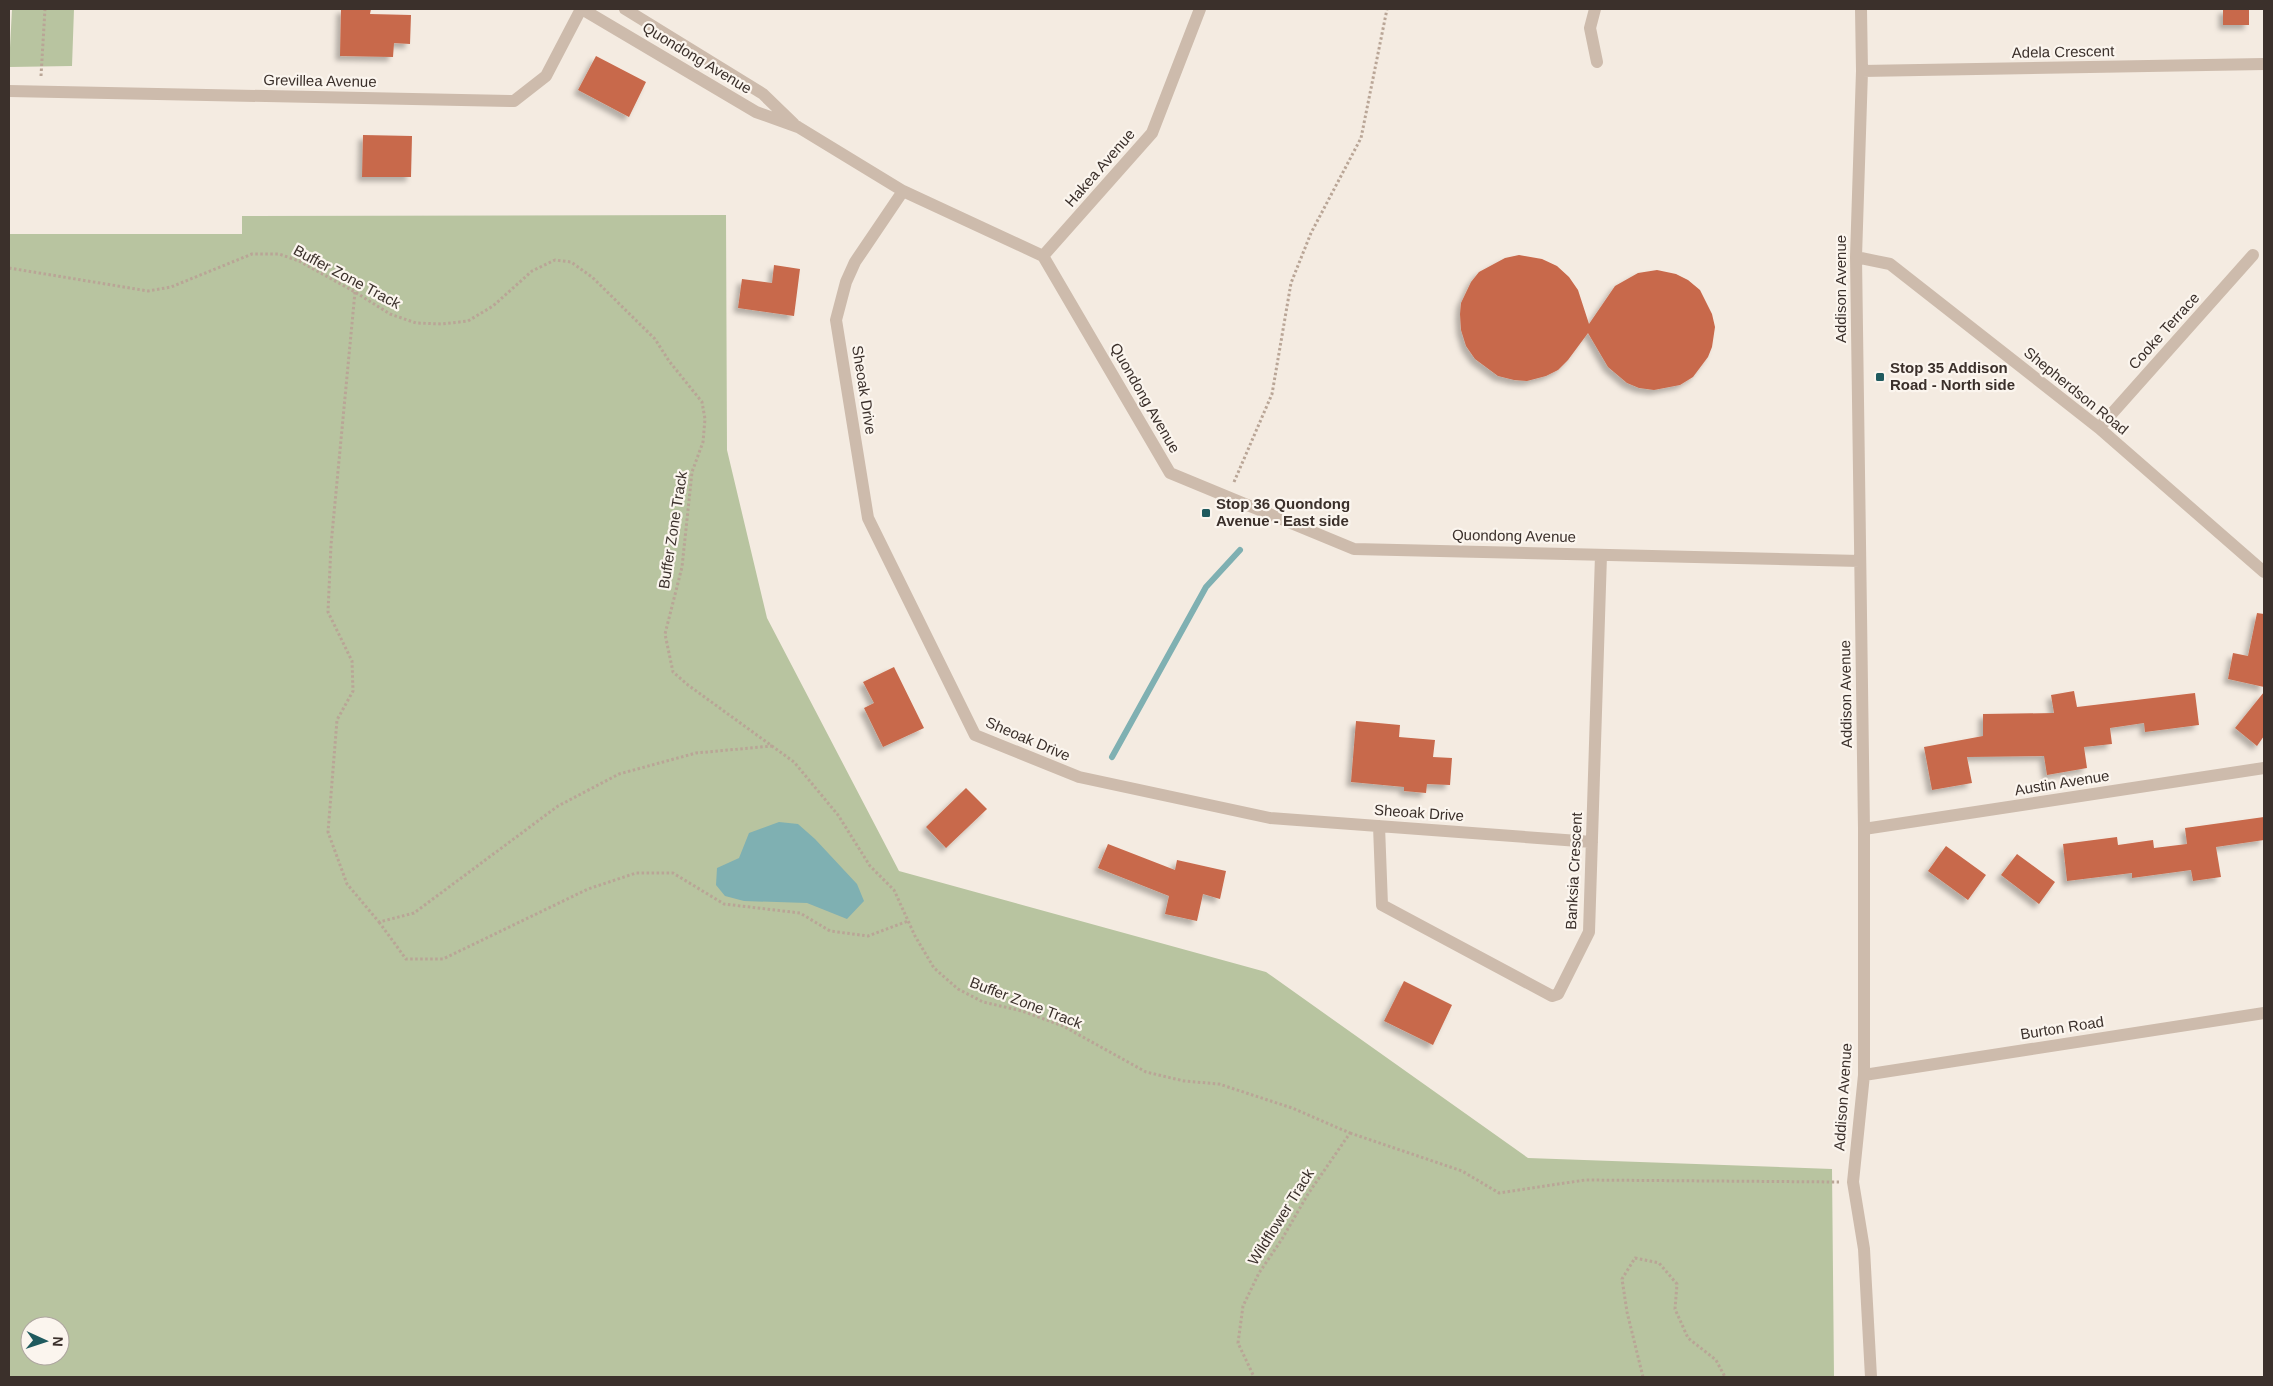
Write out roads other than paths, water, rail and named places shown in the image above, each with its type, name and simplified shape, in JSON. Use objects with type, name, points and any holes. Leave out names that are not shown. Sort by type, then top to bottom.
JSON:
[{"type":"street","name":"Grevillea Avenue","points":[[9,92],[514,101],[546,76],[582,9]]},
{"type":"street","name":"Quondong Avenue","points":[[582,9],[756,112],[798,127],[903,191],[1044,256],[1170,473],[1354,549],[1860,560]]},
{"type":"street","name":"Quondong Avenue","points":[[625,9],[763,94],[798,127]]},
{"type":"street","points":[[1595,9],[1590,28],[1598,62]]},
{"type":"street","name":"Addison Avenue","points":[[1861,9],[1862,71],[1856,258],[1864,829],[1864,1075],[1853,1182],[1864,1249],[1871,1377]]},
{"type":"street","name":"Hakea Avenue","points":[[1044,256],[1152,133],[1197,10]]},
{"type":"street","name":"Adela Crescent","points":[[1862,71],[2264,64]]},
{"type":"street","name":"Sheoak Drive","points":[[903,191],[855,262],[846,282],[836,320],[868,518],[975,735],[1079,777],[1270,818],[1592,842]]},
{"type":"street","name":"Cooke Terrace","points":[[2098,428],[2253,255]]},
{"type":"street","name":"Shepherdson Road","points":[[1856,258],[1890,264],[2098,428],[2264,572]]},
{"type":"street","name":"Banksia Crescent","points":[[1379,826],[1382,905],[1552,996],[1558,994],[1589,932],[1601,555]]},
{"type":"street","name":"Austin Avenue","points":[[1864,829],[2264,768]]},
{"type":"street","name":"Burton Road","points":[[1864,1075],[2264,1012]]},
{"type":"water","points":[[779,822],[798,824],[815,839],[857,884],[864,901],[847,919],[807,903],[744,901],[725,896],[716,885],[717,868],[739,858],[749,833]]},
{"type":"waterway","points":[[1112,757],[1206,587],[1240,550]]},
{"type":"place","name":"Stop 35 Addison Road - North side","points":[[1880,377]]},
{"type":"place","name":"Stop 36 Quondong Avenue - East side","points":[[1206,513]]}]
